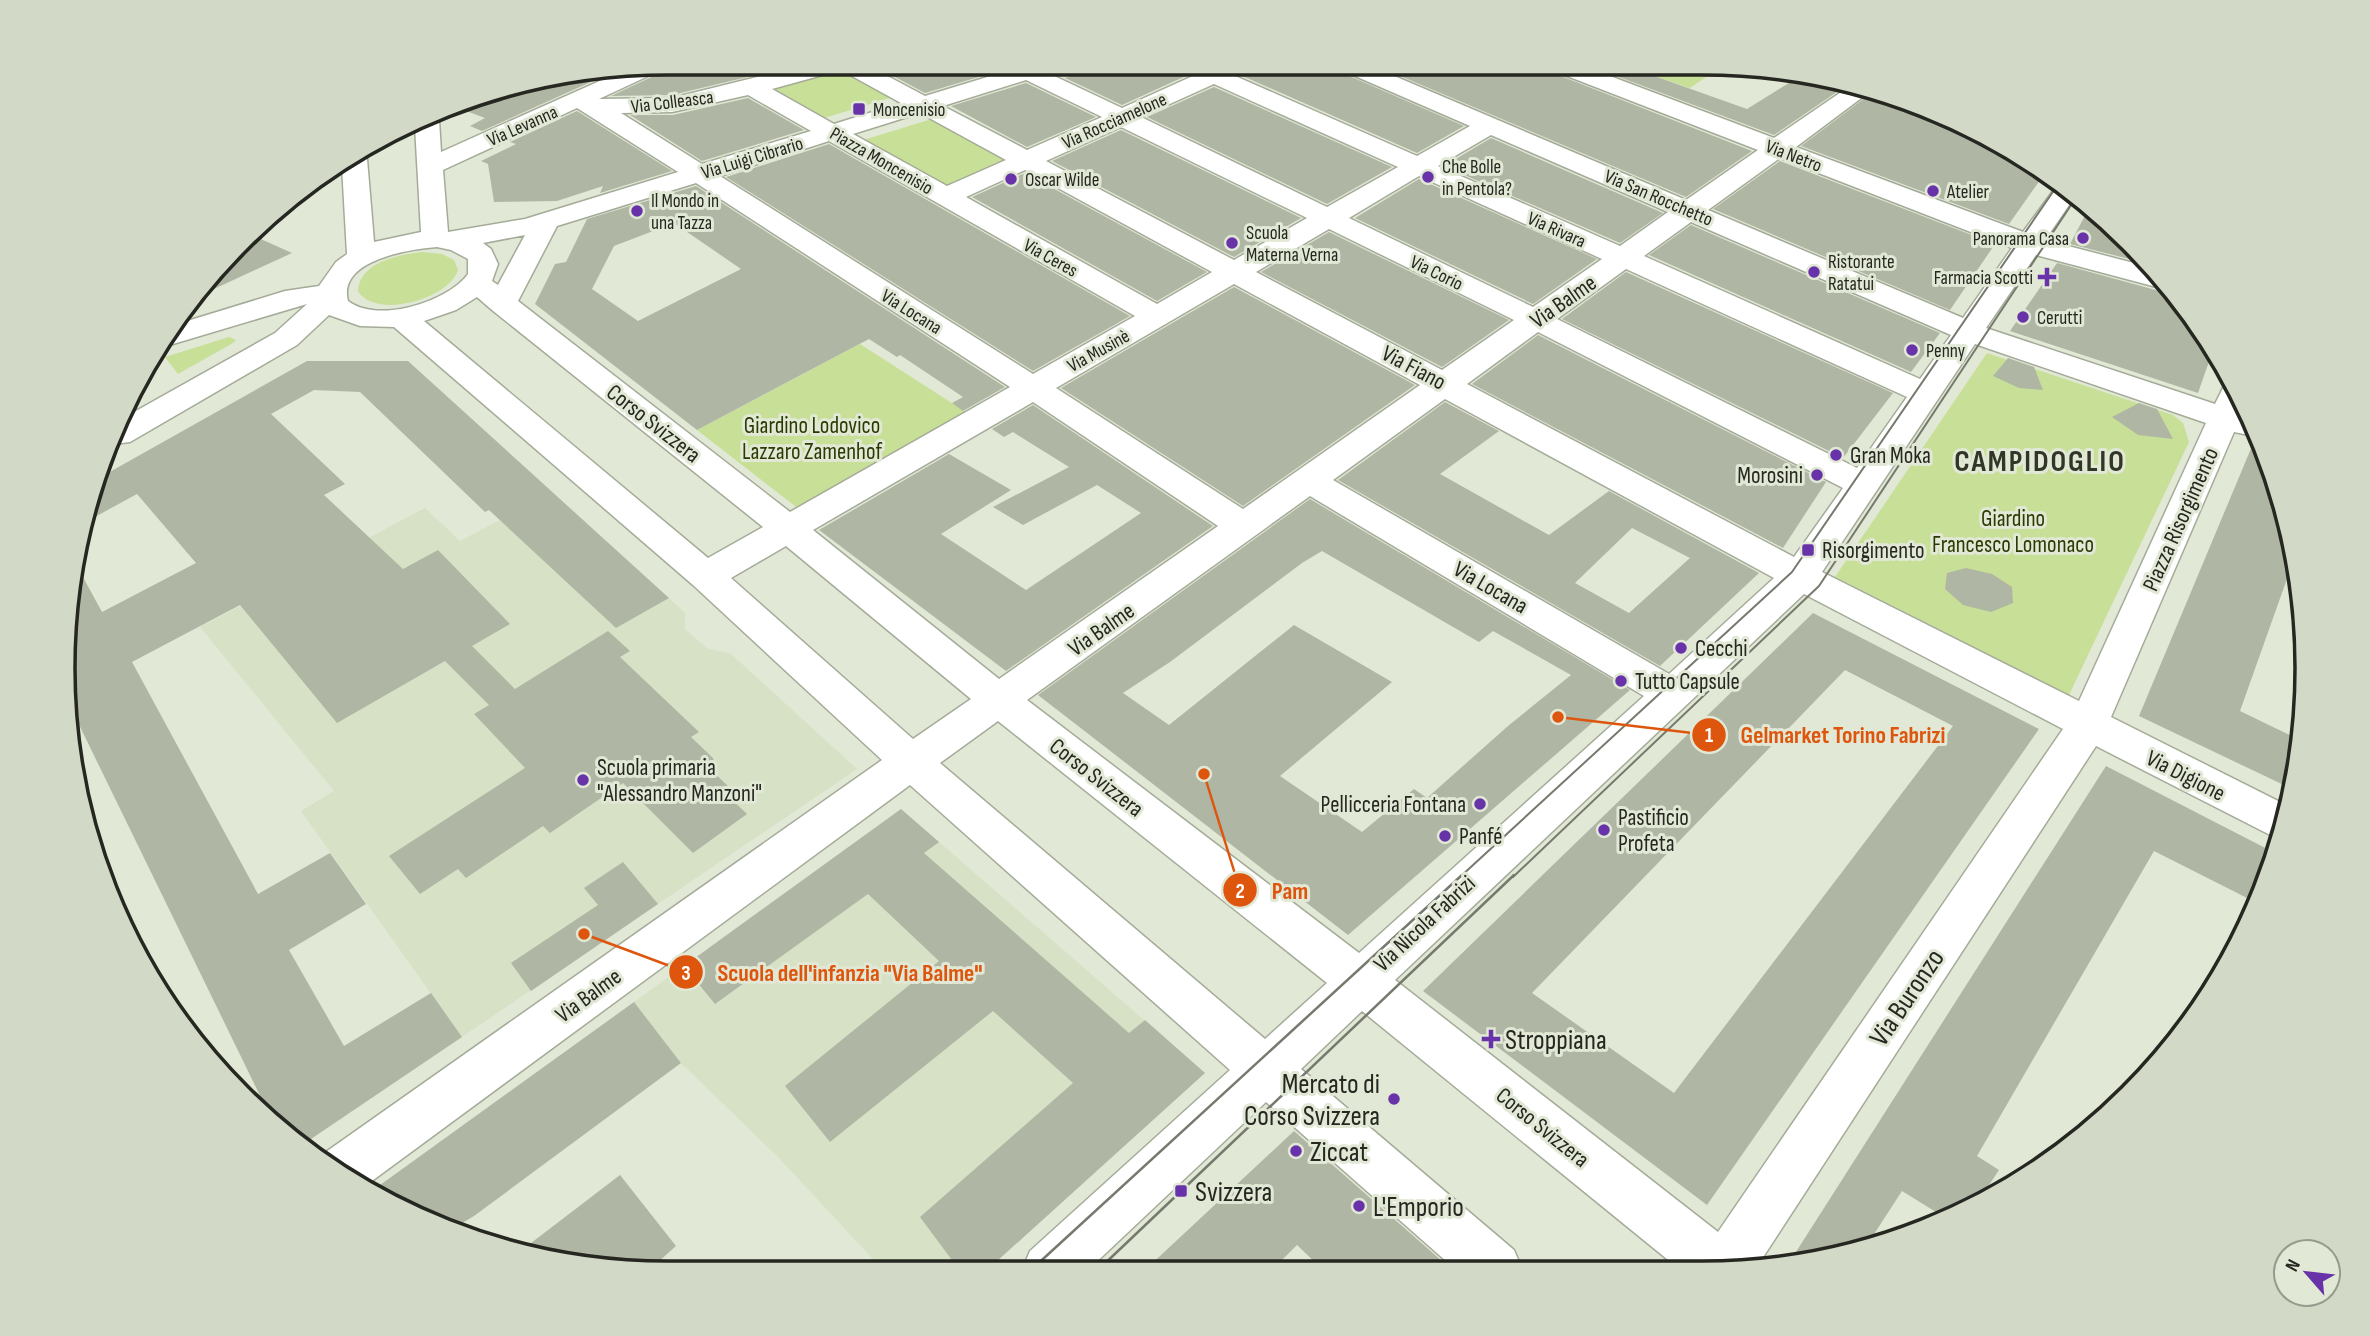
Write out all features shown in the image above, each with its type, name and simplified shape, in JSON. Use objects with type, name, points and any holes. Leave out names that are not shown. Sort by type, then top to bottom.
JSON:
[{"type":"street","points":[[751,87],[797,75]]},
{"type":"street","points":[[865,75],[1027,159]]},
{"type":"street","name":"Via Luigi Cibrario","points":[[361,258],[398,244],[441,233],[538,223],[921,105],[1000,75]]},
{"type":"street","name":"Via Corio","points":[[1032,75],[1537,320],[1862,484]]},
{"type":"street","name":"Via Rocciamelone","points":[[1027,159],[1215,75]]},
{"type":"street","name":"Via Rivara","points":[[1215,75],[1926,393]]},
{"type":"street","name":"Via San Rocchetto","points":[[1373,75],[1969,332]]},
{"type":"street","name":"Via Netro","points":[[1586,75],[2031,245],[2146,275]]},
{"type":"street","name":"Via Levanna","points":[[431,166],[585,103],[632,77]]},
{"type":"street","name":"Via Colleasca","points":[[585,103],[672,105],[751,87]]},
{"type":"street","name":"Piazza Moncenisio","points":[[751,87],[945,197],[1027,159]]},
{"type":"street","name":"Via Balme","points":[[348,1167],[911,762],[1853,95]]},
{"type":"street","name":"Via Locana","points":[[585,103],[1032,387],[1245,527]]},
{"type":"street","name":"Via Musinè","points":[[706,576],[1490,125]]},
{"type":"street","points":[[428,126],[441,233]]},
{"type":"street","name":"Via Fiano","points":[[1027,159],[1800,576]]},
{"type":"street","points":[[124,431],[293,333],[332,295],[340,275],[361,258],[354,166]]},
{"type":"street","name":"Via Ceres","points":[[945,197],[1157,316]]},
{"type":"street","points":[[2062,197],[1800,576],[2088,726]]},
{"type":"street","points":[[488,282],[538,223]]},
{"type":"street","name":"Via Luigi Cibrario","points":[[293,333],[445,305],[488,282],[538,223]]},
{"type":"street","name":"Corso Svizzera","points":[[441,233],[480,251],[488,282],[999,701],[1360,982],[1711,1261]]},
{"type":"street","points":[[180,332],[295,297],[332,295]]},
{"type":"street","points":[[332,295],[337,306],[382,318],[706,576],[911,762],[1486,1261]]},
{"type":"street","points":[[255,309],[289,313],[293,333]]},
{"type":"street","name":"Piazza Risorgimento","points":[[1969,332],[2236,411]]},
{"type":"street","name":"Piazza Risorgimento","points":[[2088,726],[2238,414]]},
{"type":"street","name":"Via Locana","points":[[1310,481],[1672,694]]},
{"type":"street","name":"Via Nicola Fabrizi","points":[[1059,1261],[1268,1071],[1360,982],[1800,576]]},
{"type":"street","name":"Via Digione","points":[[2088,726],[2275,820]]},
{"type":"street","name":"Via Buronzo","points":[[1731,1260],[2088,726]]},
{"type":"shaded area","name":"Scuola primaria \"Alessandro Manzoni\"","points":[[425,508],[460,541],[500,520],[669,598],[685,613],[685,629],[708,649],[730,653],[857,769],[462,1037],[301,811],[334,791],[200,627]]},
{"type":"shaded area","points":[[901,809],[1205,1073],[997,1261],[875,1261],[779,1158],[681,1063],[634,1002]]},
{"type":"green space","points":[[815,75],[853,75],[893,97],[821,119],[765,89]]},
{"type":"green space","points":[[1652,75],[1708,75],[1690,88]]},
{"type":"green space","points":[[935,118],[1016,159],[943,192],[857,142]]},
{"type":"green space","points":[[423,252],[442,254],[454,260],[458,270],[441,290],[427,297],[395,305],[367,300],[358,291],[360,281],[373,266],[393,258]]},
{"type":"green space","points":[[229,337],[236,340],[178,374],[165,357]]},
{"type":"green space","name":"Giardino Lodovico Lazzaro Zamenhof","points":[[860,344],[972,416],[804,513],[697,430]]},
{"type":"green space","name":"Giardino Francesco Lomonaco","points":[[1987,353],[2173,415],[2183,423],[2189,442],[2069,695],[1835,577]]},
{"type":"building","points":[[756,75],[672,95],[611,96],[654,76]]},
{"type":"building","points":[[891,75],[985,75],[925,93]]},
{"type":"building","points":[[1075,75],[1188,75],[1122,105],[1065,78]]},
{"type":"building","points":[[1240,75],[1347,75],[1464,126],[1417,153]]},
{"type":"building","points":[[1398,75],[1558,75],[1752,151],[1686,197]]},
{"type":"building","points":[[1614,75],[1651,75],[1747,109],[1790,82],[1838,91],[1774,135]]},
{"type":"building","points":[[596,80],[482,131],[470,126],[485,118],[466,111],[503,99],[503,101],[516,95]]},
{"type":"building","points":[[1026,83],[1096,117],[1027,147],[951,106]]},
{"type":"building","points":[[1214,87],[1392,167],[1327,204],[1147,117]]},
{"type":"building","points":[[748,98],[804,130],[702,161],[630,115],[673,115]]},
{"type":"building","points":[[1865,98],[1929,120],[1964,136],[2039,181],[2009,224],[1801,146]]},
{"type":"building","points":[[577,111],[672,171],[600,193],[603,186],[557,201],[494,202],[488,164],[481,161],[516,144],[510,142]]},
{"type":"building","points":[[1121,130],[1301,218],[1234,257],[1052,161]]},
{"type":"building","points":[[1491,138],[1663,213],[1620,243],[1444,166]]},
{"type":"building","points":[[829,144],[1130,316],[1033,371],[726,177]]},
{"type":"building","points":[[1780,161],[1995,244],[1950,310],[1713,209]]},
{"type":"building","points":[[1025,173],[1207,272],[1157,301],[972,197]]},
{"type":"building","points":[[1419,179],[1597,259],[1533,304],[1355,218]]},
{"type":"building","points":[[696,186],[1005,387],[963,411],[952,403],[963,397],[900,355],[897,357],[869,339],[697,430],[535,304],[555,264],[566,262],[587,219]],"holes":[[[674,223],[741,269],[638,321],[592,289],[614,246]]]},
{"type":"building","points":[[2085,216],[2131,259],[2070,244]]},
{"type":"building","points":[[1691,225],[1940,333],[1911,372],[1649,255]]},
{"type":"building","points":[[1329,232],[1509,320],[1442,367],[1261,272]]},
{"type":"building","points":[[260,239],[292,253],[211,290]]},
{"type":"building","points":[[2057,263],[2159,291],[2209,362],[2198,393],[2010,331]]},
{"type":"building","points":[[1626,272],[1893,393],[1843,458],[1562,319]]},
{"type":"building","points":[[1234,287],[1415,385],[1243,506],[1061,388]]},
{"type":"building","points":[[1538,335],[1826,482],[1783,548],[1472,384]]},
{"type":"building","points":[[2008,358],[2034,367],[2043,390],[2019,388],[1993,376]]},
{"type":"building","points":[[307,361],[408,361],[669,598],[616,628],[489,510],[485,512],[360,392],[314,390],[271,414],[345,484],[324,495],[403,569],[438,550],[510,624],[472,646],[515,689],[608,631],[630,651],[620,657],[699,732],[691,737],[714,759],[706,765],[730,788],[724,792],[747,814],[693,853],[623,783],[550,833],[543,826],[466,878],[458,869],[420,894],[389,856],[525,768],[474,714],[489,705],[445,661],[337,723],[240,605],[132,662],[258,894],[330,853],[366,904],[289,950],[344,1046],[431,993],[462,1037],[310,1140],[262,1099],[78,723],[75,668],[83,576],[102,612],[196,563],[137,494],[95,517],[109,473]]},
{"type":"building","points":[[1445,402],[1499,431],[1440,474],[1549,535],[1609,491],[1759,573],[1660,666],[1338,480]],"holes":[[[1632,528],[1690,558],[1629,613],[1575,583]]]},
{"type":"building","points":[[2139,403],[2157,409],[2173,439],[2138,435],[2112,417]]},
{"type":"building","points":[[1033,405],[1213,526],[1006,671],[819,530],[949,454],[1011,490],[941,534],[1026,590],[1141,513],[1097,485],[1023,525],[993,507],[1069,467],[1013,432],[1004,437],[992,429]]},
{"type":"building","points":[[2252,446],[2275,515],[2288,577],[2240,711],[2291,736],[2283,785],[2139,716]]},
{"type":"building","points":[[1310,499],[1630,690],[1348,935],[1038,695]],"holes":[[[1322,551],[1479,642],[1493,631],[1571,675],[1508,726],[1427,798],[1414,789],[1362,832],[1280,776],[1392,682],[1294,625],[1169,725],[1123,693]]]},
{"type":"building","points":[[1966,568],[1992,574],[2012,587],[2013,603],[1991,612],[1963,605],[1945,589],[1947,573]]},
{"type":"building","points":[[1813,613],[2039,729],[1707,1205],[1423,991]],"holes":[[[1845,670],[1953,726],[1674,1093],[1532,993]]]},
{"type":"building","points":[[2106,766],[2266,849],[2248,899],[2154,851],[1977,1156],[1999,1170],[1988,1187],[1937,1212],[1902,1191],[1873,1235],[1795,1253]]},
{"type":"building","points":[[901,809],[939,842],[924,853],[1129,1033],[1145,1020],[1205,1073],[997,1261],[953,1261],[920,1217],[1073,1083],[993,1011],[830,1142],[785,1086],[939,961],[868,894],[715,1004],[684,966]]},
{"type":"building","points":[[623,862],[658,904],[531,991],[511,963],[598,905],[584,888]]},
{"type":"building","points":[[634,1002],[681,1063],[462,1223],[406,1200],[380,1185]]},
{"type":"building","points":[[1294,1131],[1442,1261],[1314,1261],[1297,1245],[1281,1261],[1155,1261]]},
{"type":"building","points":[[620,1175],[676,1246],[660,1261],[591,1256],[530,1244]]},
{"type":"tram line","points":[[1460,877],[1792,572],[2053,191]]},
{"type":"tram line","points":[[1513,877],[1819,586],[2071,205]]},
{"type":"tram line","points":[[1041,1261],[1462,875]]},
{"type":"tram line","points":[[1107,1261],[1514,875]]},
{"type":"place","name":"Moncenisio","points":[[859,109]]},
{"type":"place","name":"Che Bolle in Pentola?","points":[[1428,177]]},
{"type":"place","name":"Oscar Wilde","points":[[1011,179]]},
{"type":"place","name":"Atelier","points":[[1933,191]]},
{"type":"place","name":"Il Mondo in una Tazza","points":[[637,211]]},
{"type":"place","name":"Panorama Casa","points":[[2083,238]]},
{"type":"place","name":"Scuola Materna Verna","points":[[1232,243]]},
{"type":"place","name":"Ristorante Ratatui","points":[[1814,272]]},
{"type":"place","name":"Farmacia Scotti","points":[[2047,277]]},
{"type":"place","name":"Cerutti","points":[[2023,317]]},
{"type":"place","name":"Penny","points":[[1912,350]]},
{"type":"place","name":"Gran Moka","points":[[1836,455]]},
{"type":"place","name":"Morosini","points":[[1817,475]]},
{"type":"place","name":"Risorgimento","points":[[1808,550]]},
{"type":"place","name":"Cecchi","points":[[1681,648]]},
{"type":"place","name":"Tutto Capsule","points":[[1621,681]]},
{"type":"place","name":"Gelmarket Torino Fabrizi","points":[[1558,717]]},
{"type":"place","name":"Pam","points":[[1204,774]]},
{"type":"place","name":"Scuola primaria \"Alessandro Manzoni\"","points":[[583,780]]},
{"type":"place","name":"Pellicceria Fontana","points":[[1480,804]]},
{"type":"place","name":"Pastificio Profeta","points":[[1604,830]]},
{"type":"place","name":"Panfé","points":[[1445,836]]},
{"type":"place","name":"Scuola dell'infanzia \"Via Balme\"","points":[[584,934]]},
{"type":"place","name":"Stroppiana","points":[[1491,1039]]},
{"type":"place","name":"Mercato di Corso Svizzera","points":[[1394,1099]]},
{"type":"place","name":"Ziccat","points":[[1296,1151]]},
{"type":"place","name":"Svizzera","points":[[1181,1191]]},
{"type":"place","name":"L'Emporio","points":[[1359,1206]]},
{"type":"district","name":"CAMPIDOGLIO","points":[[2040,461]]}]
